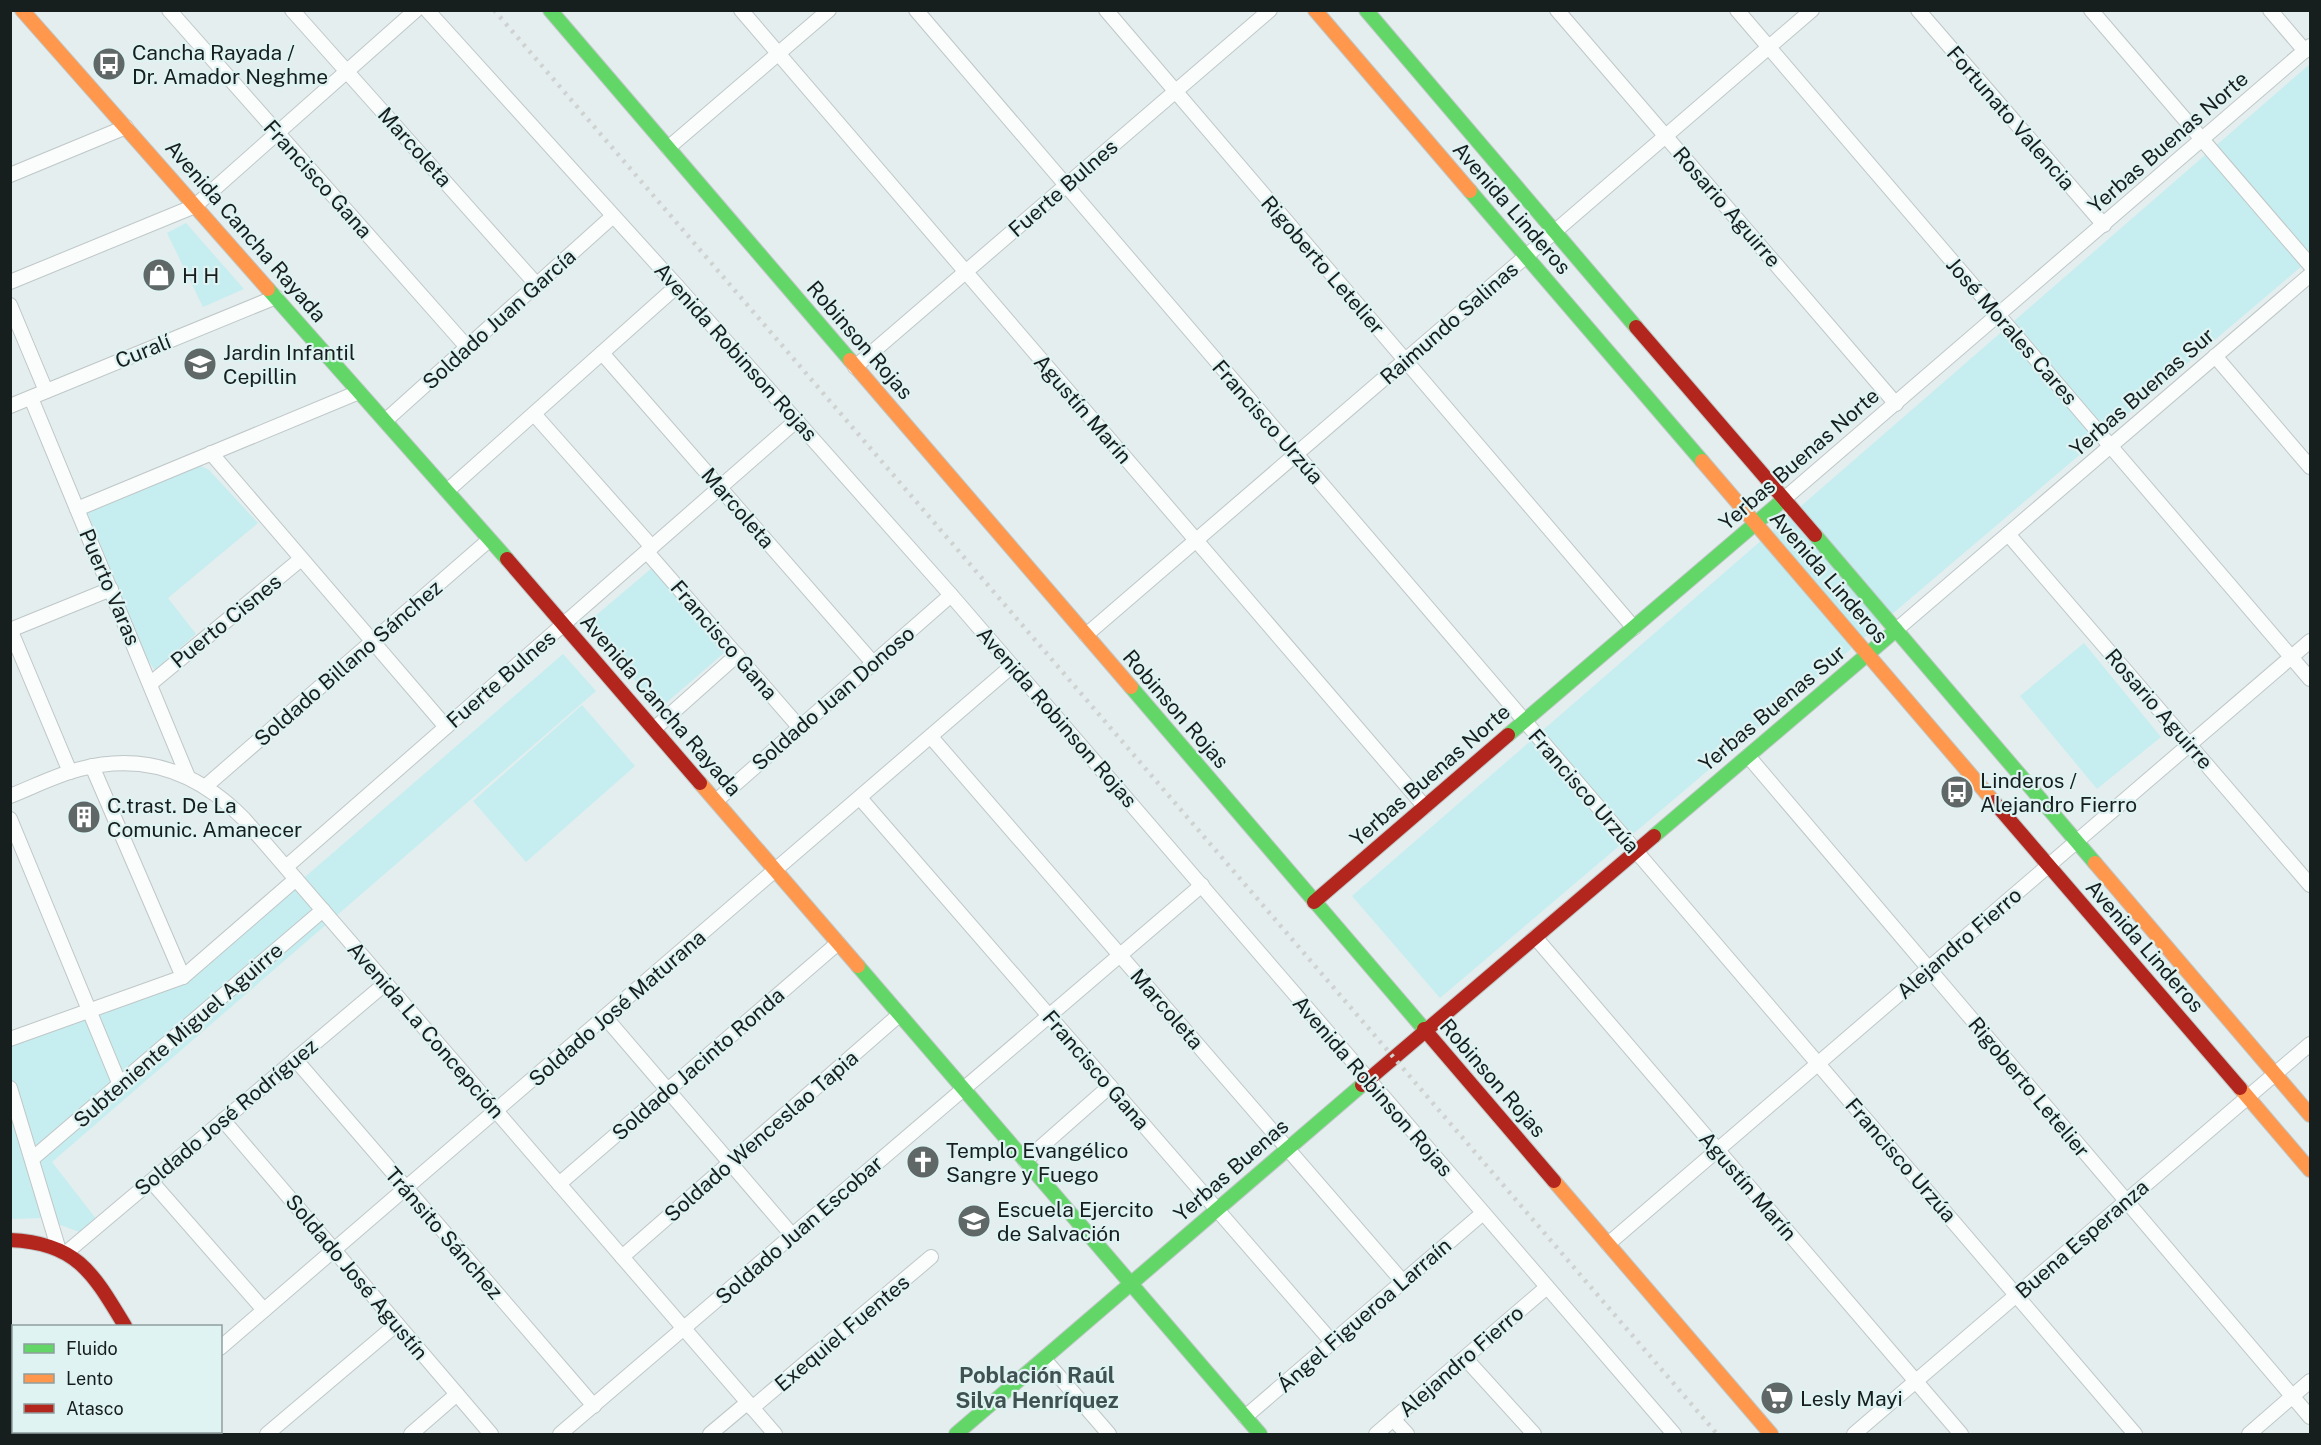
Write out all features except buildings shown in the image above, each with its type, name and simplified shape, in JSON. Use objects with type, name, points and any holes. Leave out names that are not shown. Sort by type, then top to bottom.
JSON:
[{"type":"street","name":"Avenida Cancha Rayada","points":[[22,10],[564,624],[1260,1434]]},
{"type":"street","name":"Francisco Gana","points":[[169,10],[467,347]]},
{"type":"street","name":"Marcoleta","points":[[292,10],[537,285]]},
{"type":"street","points":[[10,282],[195,206],[416,10]]},
{"type":"street","name":"Avenida Robinson Rojas","points":[[427,10],[797,420],[1202,885],[1674,1434]]},
{"type":"street","name":"Robinson Rojas","points":[[550,10],[1771,1434]]},
{"type":"street","name":"Agustín Marín","points":[[741,10],[1425,807]]},
{"type":"street","points":[[668,147],[829,10]]},
{"type":"street","name":"Francisco Urzúa","points":[[916,10],[2135,1434]]},
{"type":"street","name":"Rigoberto Letelier","points":[[1106,10],[1634,628]]},
{"type":"street","name":"Fuerte Bulnes","points":[[855,367],[1270,10]]},
{"type":"street","name":"Avenida Linderos","points":[[1315,10],[2310,1170]]},
{"type":"street","name":"Avenida Linderos","points":[[1366,10],[2310,1115]]},
{"type":"street","name":"Rosario Aguirre","points":[[1557,10],[1896,404]]},
{"type":"street","name":"José Morales Cares","points":[[1737,10],[2310,679]]},
{"type":"street","name":"Raimundo Salinas","points":[[1086,635],[1812,10]]},
{"type":"street","name":"Fortunato Valencia","points":[[1918,10],[2103,225]]},
{"type":"street","points":[[2091,10],[2310,266]]},
{"type":"street","points":[[2270,10],[2308,49]]},
{"type":"street","name":"Yerbas Buenas Norte","points":[[1314,902],[2308,49]]},
{"type":"street","points":[[10,175],[126,127]]},
{"type":"street","name":"Soldado Juan García","points":[[385,421],[613,216]]},
{"type":"street","name":"Yerbas Buenas Sur","points":[[1425,1031],[2310,275]]},
{"type":"street","points":[[447,491],[677,286]]},
{"type":"street","name":"Curalí","points":[[10,406],[276,297]]},
{"type":"street","points":[[10,305],[46,391]]},
{"type":"street","name":"Marcoleta","points":[[602,353],[874,664]]},
{"type":"street","points":[[2216,356],[2310,467]]},
{"type":"street","points":[[77,509],[359,392]]},
{"type":"street","name":"Puerto Varas","points":[[31,398],[188,777]]},
{"type":"street","name":"Francisco Gana","points":[[534,414],[800,728]]},
{"type":"street","name":"Fuerte Bulnes","points":[[286,867],[797,420]]},
{"type":"street","points":[[211,453],[446,728]]},
{"type":"street","name":"Rosario Aguirre","points":[[2008,534],[2310,885]]},
{"type":"street","name":"Soldado Billano Sánchez","points":[[206,786],[489,540]]},
{"type":"street","name":"Puerto Cisnes","points":[[150,684],[301,559]]},
{"type":"street","points":[[70,772],[11,630],[111,589]]},
{"type":"street","name":"Soldado Juan Donoso","points":[[716,801],[951,596]]},
{"type":"street","name":"Alejandro Fierro","points":[[1608,1244],[2310,641]]},
{"type":"street","points":[[654,729],[737,655]]},
{"type":"street","name":"Soldado José Maturana","points":[[222,1346],[1012,666]]},
{"type":"street","name":"Marcoleta","points":[[931,736],[1403,1282]]},
{"type":"street","name":"Rigoberto Letelier","points":[[1748,756],[2310,1417]]},
{"type":"street","name":"Avenida La Concepción","points":[[10,796],[70,772],[92,766],[131,764],[169,770],[188,777],[220,795],[286,867],[775,1434]]},
{"type":"street","points":[[92,766],[183,977]]},
{"type":"street","name":"Francisco Gana","points":[[860,798],[1332,1342]]},
{"type":"street","points":[[10,819],[120,1085]]},
{"type":"street","name":"Subteniente Miguel Aguirre","points":[[10,1039],[183,977],[296,879]]},
{"type":"street","name":"Soldado Juan Escobar","points":[[560,1434],[1202,885]]},
{"type":"street","name":"Subteniente Miguel Aguirre","points":[[32,1159],[323,910]]},
{"type":"street","name":"Agustín Marín","points":[[1535,937],[1961,1434]]},
{"type":"street","name":"Soldado Jacinto Ronda","points":[[559,1184],[838,943]]},
{"type":"street","name":"Soldado José Rodríguez","points":[[63,1250],[151,1181],[386,983]]},
{"type":"street","name":"Soldado Wenceslao Tapia","points":[[622,1257],[899,1015]]},
{"type":"street","points":[[606,1017],[792,1235]]},
{"type":"street","name":"Yerbas Buenas","points":[[956,1434],[1425,1031]]},
{"type":"street","name":"Buena Esperanza","points":[[1854,1434],[2310,1044]]},
{"type":"street","name":"Tránsito Sánchez","points":[[295,1059],[594,1406]]},
{"type":"street","points":[[1025,1161],[1110,1086]]},
{"type":"street","points":[[10,1088],[63,1250]]},
{"type":"street","name":"Soldado José Agustín","points":[[223,1120],[491,1434]]},
{"type":"street","points":[[151,1181],[264,1310]]},
{"type":"street","name":"Ángel Figueroa Larraín","points":[[1245,1417],[1483,1213]]},
{"type":"street","points":[[10,1240],[34,1240],[63,1250],[79,1260],[96,1279],[124,1325]]},
{"type":"street","name":"Exequiel Fuentes","points":[[710,1434],[750,1405],[931,1257]]},
{"type":"street","name":"Alejandro Fierro","points":[[1376,1434],[1547,1287]]},
{"type":"street","points":[[267,1434],[397,1324]]},
{"type":"street","points":[[1465,1358],[1534,1434]]},
{"type":"street","points":[[1044,1359],[1109,1434]]},
{"type":"street","points":[[2249,1434],[2310,1381]]},
{"type":"street","points":[[411,1434],[457,1394]]},
{"type":"street","points":[[1394,1419],[1407,1434]]},
{"type":"shaded area","points":[[2310,64],[2310,259],[1440,998],[1352,896]]},
{"type":"shaded area","points":[[186,223],[244,289],[203,307],[167,233]]},
{"type":"shaded area","points":[[199,465],[209,470],[258,523],[168,598],[196,634],[155,670],[146,658],[87,512]]},
{"type":"shaded area","points":[[652,568],[724,653],[659,709],[587,623]]},
{"type":"shaded area","points":[[2084,643],[2161,737],[2097,789],[2020,696]]},
{"type":"shaded area","points":[[563,654],[596,691],[52,1162],[97,1220],[82,1233],[42,1218],[11,1219],[11,1046],[188,978]]},
{"type":"shaded area","points":[[582,705],[635,766],[526,862],[473,801]]},
{"type":"railway","points":[[494,10],[1717,1434]]},
{"type":"traffic: fast","points":[[550,10],[850,360]]},
{"type":"traffic: fast","points":[[1366,10],[1636,327]]},
{"type":"traffic: fast","points":[[1470,191],[1702,461]]},
{"type":"traffic: fast","points":[[268,289],[507,559]]},
{"type":"traffic: fast","points":[[1508,735],[1784,499]]},
{"type":"traffic: fast","points":[[1815,535],[2095,863]]},
{"type":"traffic: fast","points":[[1654,836],[1896,630]]},
{"type":"traffic: fast","points":[[1131,687],[1424,1029]]},
{"type":"traffic: fast","points":[[858,966],[1260,1434]]},
{"type":"traffic: fast","points":[[956,1434],[1362,1085]]},
{"type":"traffic: slow","points":[[22,10],[268,289]]},
{"type":"traffic: slow","points":[[1315,10],[1470,191]]},
{"type":"traffic: slow","points":[[850,360],[1131,687]]},
{"type":"traffic: slow","points":[[1702,461],[1994,802]]},
{"type":"traffic: slow","points":[[700,783],[858,966]]},
{"type":"traffic: slow","points":[[2095,863],[2310,1115]]},
{"type":"traffic: slow","points":[[2240,1088],[2310,1170]]},
{"type":"traffic: slow","points":[[1554,1181],[1771,1434]]},
{"type":"traffic: jam","points":[[1636,327],[1815,535]]},
{"type":"traffic: jam","points":[[507,559],[700,783]]},
{"type":"traffic: jam","points":[[1314,902],[1508,735]]},
{"type":"traffic: jam","points":[[1994,802],[2240,1088]]},
{"type":"traffic: jam","points":[[1362,1085],[1654,836]]},
{"type":"traffic: jam","points":[[1424,1029],[1554,1181]]},
{"type":"traffic: jam","points":[[10,1240],[33,1242],[52,1247],[81,1264],[103,1291],[124,1325]]},
{"type":"place","name":"Cancha Rayada / Dr. Amador Neghme","points":[[109,64]]},
{"type":"place","name":"H H","points":[[159,275]]},
{"type":"place","name":"Jardin Infantil Cepillin","points":[[200,364]]},
{"type":"place","name":"Linderos / Alejandro Fierro","points":[[1957,792]]},
{"type":"place","name":"C.trast. De La Comunic. Amanecer","points":[[84,817]]},
{"type":"place","name":"Templo Evangélico Sangre y Fuego","points":[[923,1162]]},
{"type":"place","name":"Escuela Ejercito de Salvación","points":[[974,1221]]},
{"type":"place","name":"Lesly Mayi","points":[[1777,1398]]},
{"type":"district","name":"Población Raúl Silva Henríquez","points":[[1037,1388]]}]
